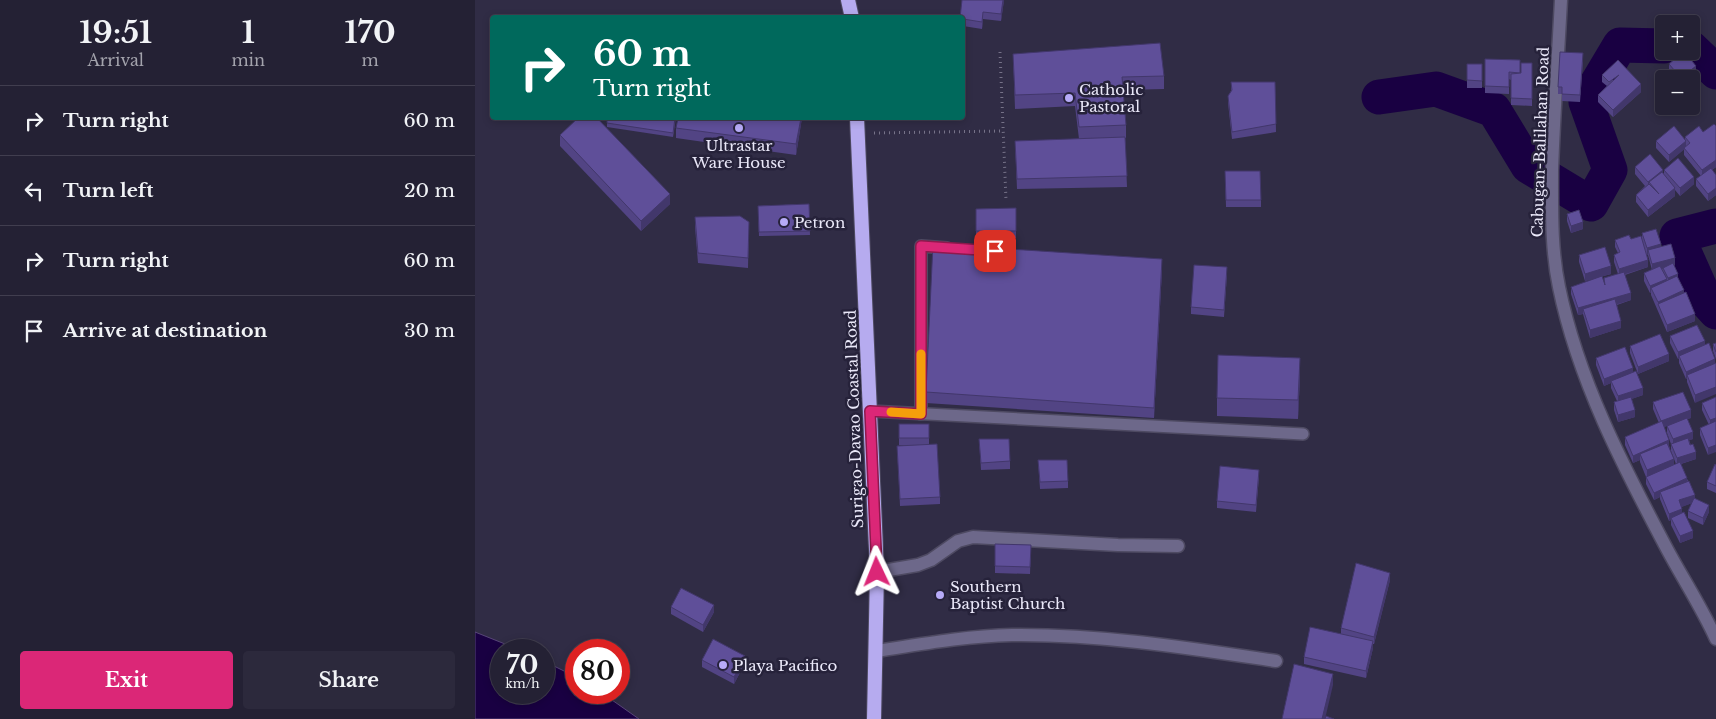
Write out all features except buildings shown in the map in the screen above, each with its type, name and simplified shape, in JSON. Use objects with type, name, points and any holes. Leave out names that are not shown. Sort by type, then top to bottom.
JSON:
[{"type":"highway","points":[[849,0],[852,15]]},
{"type":"highway","name":"Surigao-Davao Coastal Road","points":[[857,120],[877,572],[875,719]]},
{"type":"street","name":"Cabugan-Balilahan Road","points":[[1561,0],[1551,217],[1553,250],[1559,287],[1575,350],[1611,438],[1666,548],[1716,639]]},
{"type":"street","points":[[877,572],[918,565],[931,560],[958,541],[973,537],[1118,545],[1179,546]]},
{"type":"street","points":[[877,651],[941,640],[1012,635],[1093,638],[1168,645],[1276,661]]},
{"type":"lane","points":[[921,414],[921,246],[959,249]]},
{"type":"lane","points":[[870,411],[1303,434]]},
{"type":"path","points":[[1000,52],[1006,200]]},
{"type":"path","points":[[858,133],[1003,131]]},
{"type":"shaded area","points":[[475,632],[492,639],[490,639],[490,704],[555,704],[555,666],[565,672],[565,704],[618,704],[639,719],[475,719]]},
{"type":"waterway","points":[[1379,97],[1436,89],[1494,110],[1528,166],[1591,204],[1610,170],[1586,102],[1620,45],[1655,46]]},
{"type":"waterway","points":[[1700,57],[1716,72]]},
{"type":"waterway","points":[[1716,226],[1677,236],[1706,301],[1716,312]]},
{"type":"slow traffic","points":[[891,412],[921,414],[921,354]]},
{"type":"place","name":"Catholic Pastoral","points":[[1069,98]]},
{"type":"place","name":"Ultrastar Ware House","points":[[739,128]]},
{"type":"place","name":"Petron","points":[[784,222]]},
{"type":"place","name":"Southern Baptist Church","points":[[940,595]]},
{"type":"place","name":"Playa Pacifico","points":[[723,665]]},
{"type":"route","points":[[877,572],[870,411],[921,414],[921,246],[995,251]]}]
